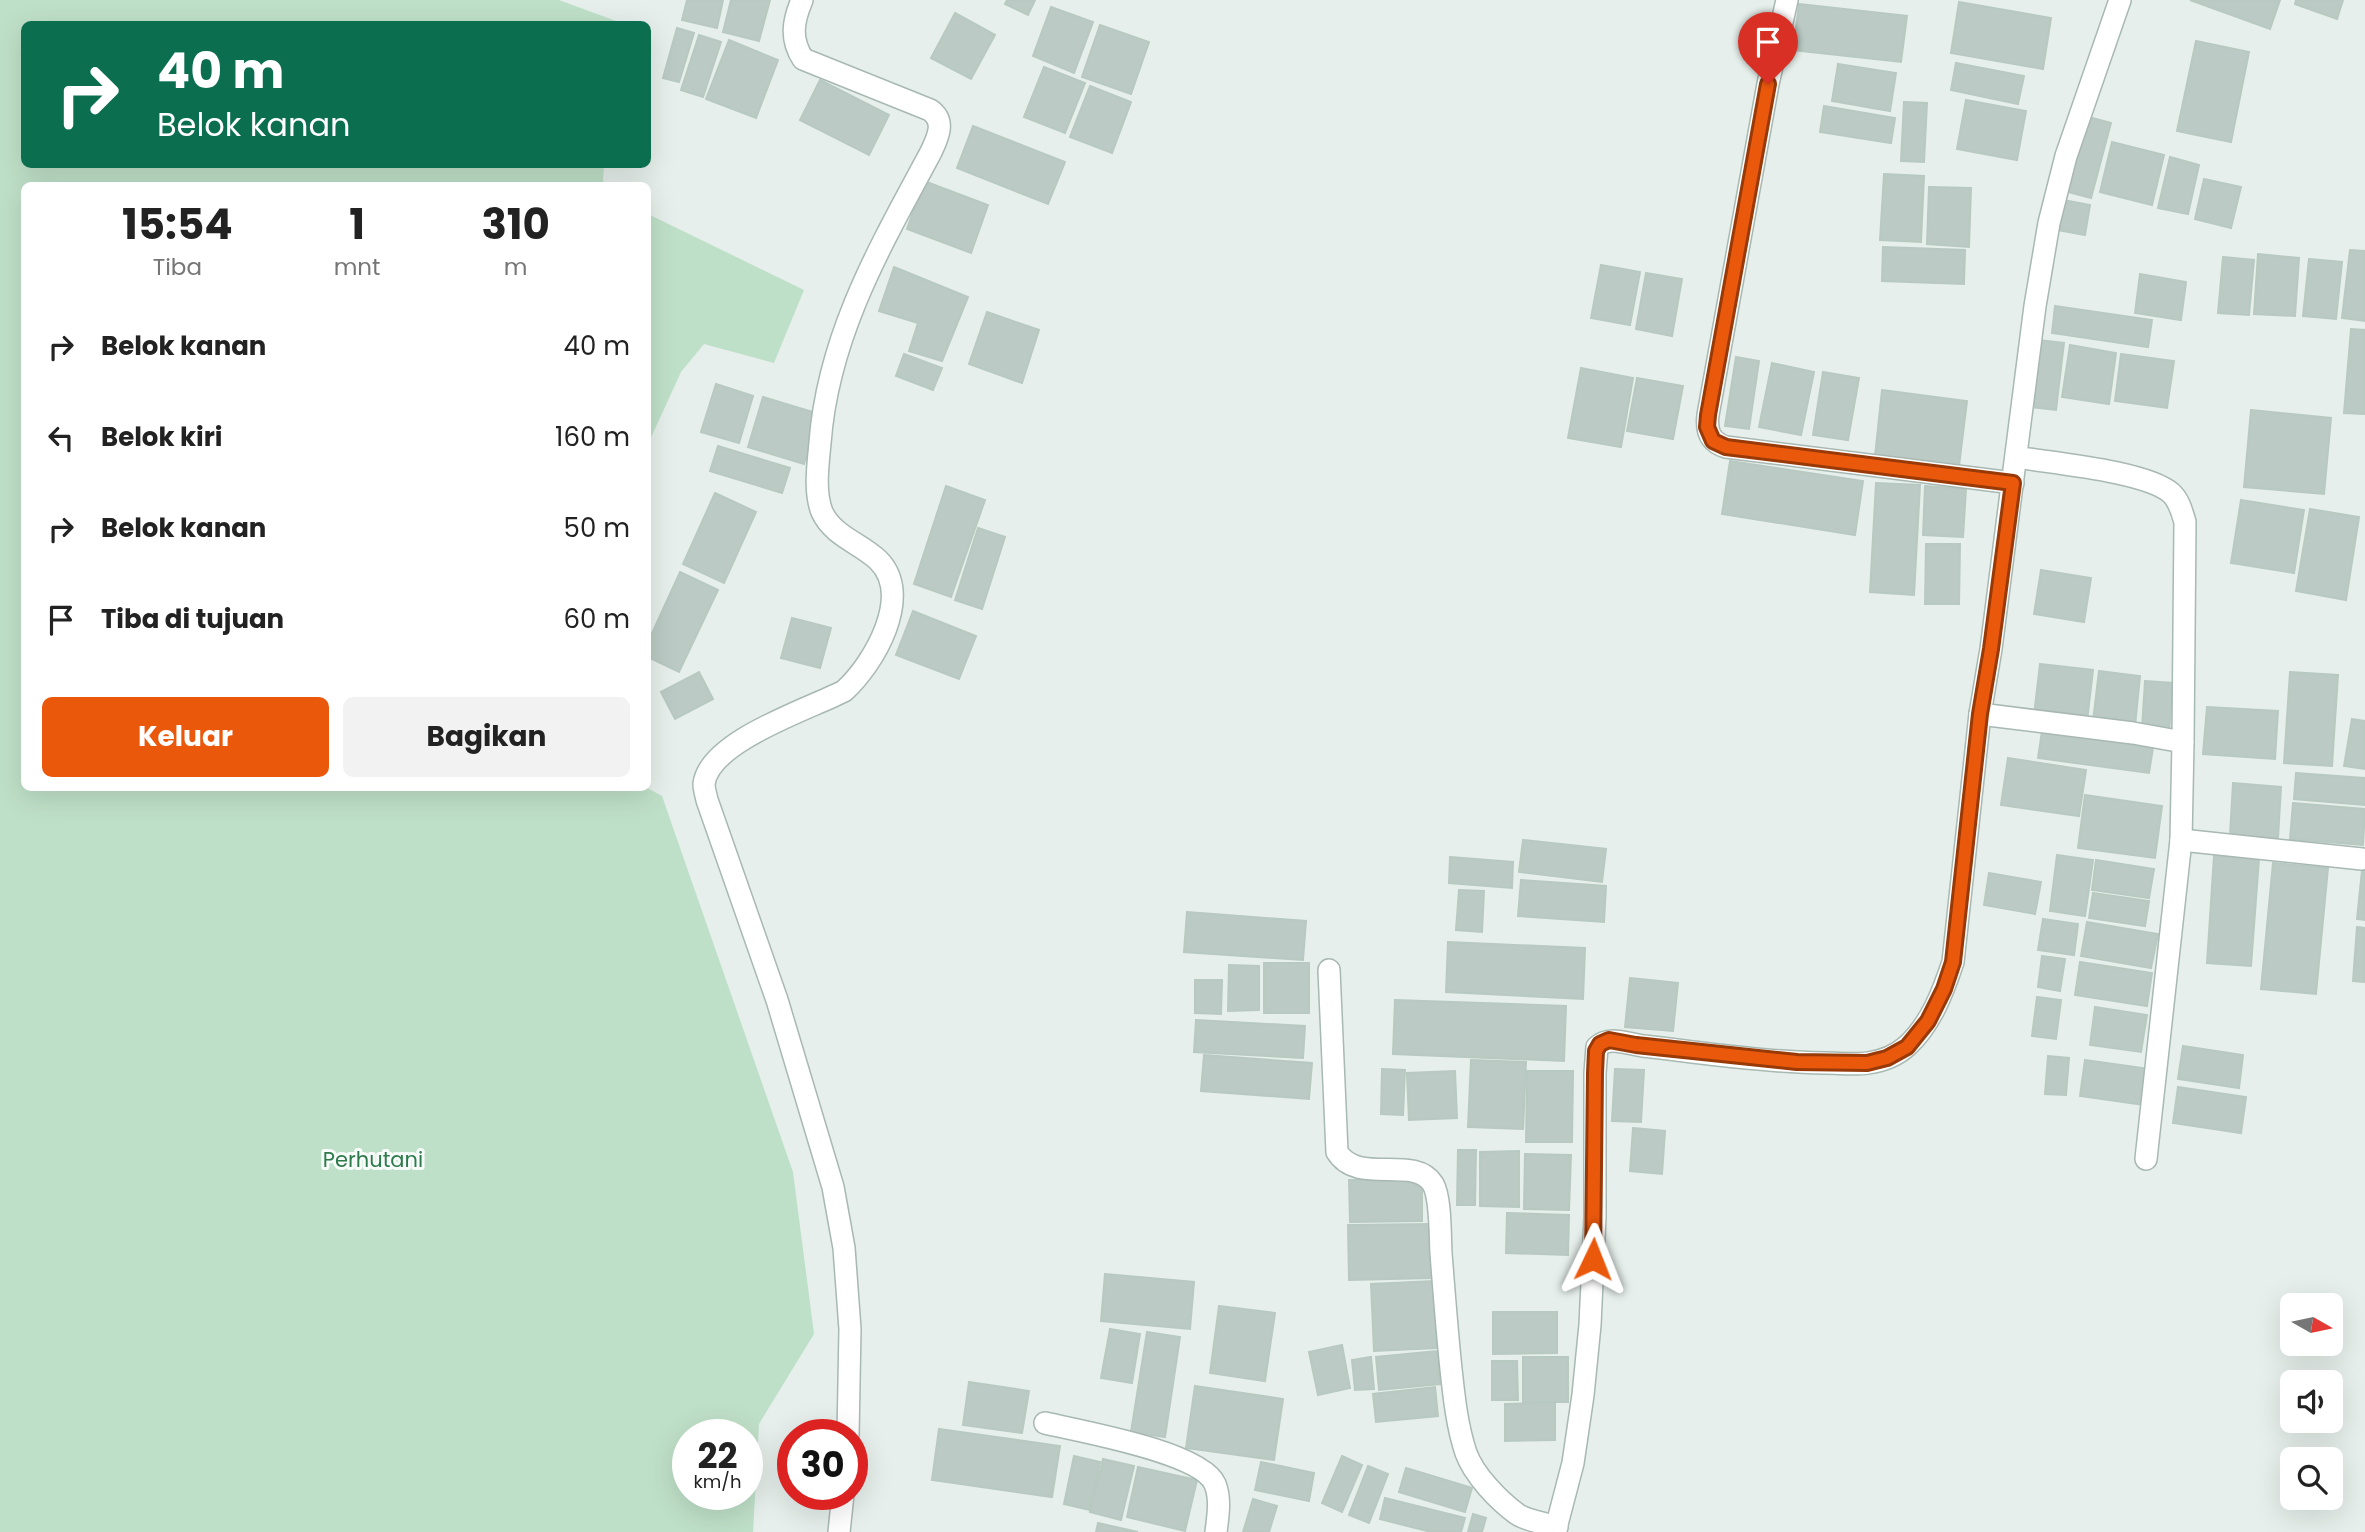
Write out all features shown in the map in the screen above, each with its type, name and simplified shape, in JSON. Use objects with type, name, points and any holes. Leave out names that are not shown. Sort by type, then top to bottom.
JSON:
[{"type":"street","points":[[802,0],[793,29],[794,46],[803,59],[930,110],[936,114],[940,127],[931,152],[854,302],[839,345],[820,440],[818,494],[822,512],[840,535],[878,561],[889,574],[894,590],[890,613],[879,644],[857,679],[844,691],[739,741],[719,757],[704,785],[778,1000],[833,1187],[844,1248],[850,1329],[848,1419]]},
{"type":"street","points":[[1787,0],[1768,84],[1708,415],[1709,434],[1713,441],[1726,447],[2013,483]]},
{"type":"street","points":[[1329,970],[1338,1152],[1343,1161],[1351,1165],[1364,1169],[1416,1172],[1432,1183],[1436,1193],[1440,1229],[1456,1414],[1466,1455],[1479,1476],[1519,1516],[1556,1530],[1573,1463],[1590,1325],[1595,1217],[1597,1047],[1609,1040],[1797,1062],[1867,1063],[1887,1058],[1907,1047],[1928,1021],[1944,989],[1953,962],[1980,714],[1991,649],[2035,306],[2049,223],[2066,156],[2120,0]]},
{"type":"street","points":[[2016,457],[2122,474],[2153,483],[2171,493],[2179,503],[2185,522],[2181,840],[2146,1159]]},
{"type":"street","points":[[1980,714],[2183,742]]},
{"type":"street","points":[[2181,840],[2362,859]]},
{"type":"street","points":[[1045,1423],[1172,1454],[1200,1468],[1210,1475],[1218,1495],[1216,1532]]},
{"type":"street","points":[[839,1532],[841,1510]]},
{"type":"green space","name":"Perhutani","points":[[0,0],[559,0],[616,21],[21,21],[21,168],[604,168],[604,182],[21,182],[21,791],[651,790],[662,796],[793,1172],[814,1334],[762,1419],[672,1419],[672,1510],[754,1510],[753,1532],[0,1532]]},
{"type":"green space","points":[[651,215],[804,290],[774,363],[704,344],[681,372],[651,437]]},
{"type":"building","points":[[687,0],[723,0],[717,28],[682,20]]},
{"type":"building","points":[[731,0],[770,0],[759,41],[723,32]]},
{"type":"building","points":[[1007,0],[1035,0],[1028,15],[1005,4]]},
{"type":"building","points":[[2190,0],[2280,0],[2270,29]]},
{"type":"building","points":[[2296,0],[2343,0],[2337,19],[2295,4]]},
{"type":"building","points":[[1959,2],[2051,18],[2043,69],[1951,53]]},
{"type":"building","points":[[1799,4],[1907,16],[1901,62],[1793,50]]},
{"type":"building","points":[[1051,7],[1093,22],[1074,73],[1033,56]]},
{"type":"building","points":[[955,13],[995,35],[971,79],[931,58]]},
{"type":"building","points":[[1100,25],[1149,42],[1131,94],[1082,77]]},
{"type":"building","points":[[677,28],[694,33],[679,82],[663,78]]},
{"type":"building","points":[[699,35],[721,42],[703,97],[681,90]]},
{"type":"building","points":[[729,40],[778,60],[756,118],[706,99]]},
{"type":"building","points":[[2196,41],[2249,52],[2231,142],[2177,131]]},
{"type":"building","points":[[1956,63],[2024,76],[2018,104],[1951,90]]},
{"type":"building","points":[[1838,64],[1896,73],[1890,111],[1832,101]]},
{"type":"building","points":[[1044,67],[1085,83],[1065,133],[1024,117]]},
{"type":"building","points":[[820,80],[889,115],[869,155],[800,120]]},
{"type":"building","points":[[1090,86],[1131,102],[1112,153],[1070,137]]},
{"type":"building","points":[[1966,100],[2026,111],[2017,160],[1957,149]]},
{"type":"building","points":[[1904,102],[1927,103],[1924,162],[1901,161]]},
{"type":"building","points":[[1824,106],[1895,118],[1891,143],[1820,132]]},
{"type":"building","points":[[2081,115],[2111,123],[2091,198],[2061,190]]},
{"type":"building","points":[[973,126],[1065,162],[1048,204],[957,168]]},
{"type":"building","points":[[2112,142],[2164,155],[2152,205],[2100,192]]},
{"type":"building","points":[[2170,157],[2199,165],[2188,214],[2158,208]]},
{"type":"building","points":[[1884,174],[1924,176],[1921,242],[1880,240]]},
{"type":"building","points":[[2204,179],[2241,187],[2231,228],[2195,219]]},
{"type":"building","points":[[924,181],[988,205],[971,253],[907,229]]},
{"type":"building","points":[[1929,187],[1971,188],[1969,247],[1927,244]]},
{"type":"building","points":[[2058,199],[2090,205],[2085,235],[2052,229]]},
{"type":"building","points":[[1883,247],[1965,250],[1964,284],[1882,281]]},
{"type":"building","points":[[2350,250],[2365,251],[2365,321],[2342,318]]},
{"type":"building","points":[[2258,254],[2299,258],[2295,316],[2254,314]]},
{"type":"building","points":[[2223,257],[2254,260],[2249,315],[2218,313]]},
{"type":"building","points":[[2309,259],[2342,262],[2336,319],[2303,316]]},
{"type":"building","points":[[1601,265],[1640,272],[1630,325],[1591,318]]},
{"type":"building","points":[[894,267],[968,297],[942,361],[909,351],[918,323],[879,311]]},
{"type":"building","points":[[1646,273],[1682,279],[1672,336],[1636,329]]},
{"type":"building","points":[[2140,274],[2186,282],[2181,320],[2135,313]]},
{"type":"building","points":[[2055,306],[2152,320],[2148,347],[2052,333]]},
{"type":"building","points":[[987,312],[1039,330],[1022,383],[969,364]]},
{"type":"building","points":[[2351,329],[2365,330],[2365,414],[2344,413]]},
{"type":"building","points":[[2038,340],[2064,343],[2056,410],[2030,407]]},
{"type":"building","points":[[2070,345],[2116,353],[2109,404],[2062,397]]},
{"type":"building","points":[[904,354],[942,368],[933,390],[896,376]]},
{"type":"building","points":[[2121,354],[2174,361],[2167,408],[2115,401]]},
{"type":"building","points":[[1736,357],[1759,361],[1749,429],[1725,426]]},
{"type":"building","points":[[1772,363],[1814,372],[1801,435],[1759,427]]},
{"type":"building","points":[[1581,368],[1633,378],[1621,447],[1568,438]]},
{"type":"building","points":[[1823,372],[1859,378],[1848,440],[1813,435]]},
{"type":"building","points":[[1637,378],[1683,386],[1673,439],[1627,431]]},
{"type":"building","points":[[716,384],[753,396],[739,443],[701,432]]},
{"type":"building","points":[[1882,390],[1967,401],[1959,466],[1875,456]]},
{"type":"building","points":[[763,397],[819,414],[804,464],[748,447]]},
{"type":"building","points":[[2251,410],[2331,418],[2324,494],[2244,487]]},
{"type":"building","points":[[718,446],[790,468],[782,493],[710,471]]},
{"type":"building","points":[[1730,461],[1863,481],[1855,535],[1722,514]]},
{"type":"building","points":[[1876,483],[1920,485],[1914,595],[1870,592]]},
{"type":"building","points":[[946,486],[985,500],[951,597],[914,584]]},
{"type":"building","points":[[1925,486],[1966,489],[1963,537],[1923,535]]},
{"type":"building","points":[[715,493],[756,512],[724,583],[683,564]]},
{"type":"building","points":[[2241,500],[2304,510],[2294,573],[2231,563]]},
{"type":"building","points":[[2310,509],[2359,517],[2346,600],[2296,591]]},
{"type":"building","points":[[978,528],[1005,537],[982,609],[955,600]]},
{"type":"building","points":[[1926,544],[1960,544],[1959,604],[1925,604]]},
{"type":"building","points":[[2041,570],[2091,578],[2084,622],[2034,614]]},
{"type":"building","points":[[680,572],[718,590],[679,672],[651,658],[651,635]]},
{"type":"building","points":[[913,611],[976,636],[959,679],[896,655]]},
{"type":"building","points":[[792,618],[831,628],[820,668],[781,658]]},
{"type":"building","points":[[2040,664],[2093,670],[2087,721],[2034,715]]},
{"type":"building","points":[[2099,671],[2140,676],[2135,726],[2093,721]]},
{"type":"building","points":[[699,672],[713,699],[675,719],[661,692]]},
{"type":"building","points":[[2290,672],[2338,675],[2332,766],[2284,763]]},
{"type":"building","points":[[2145,681],[2173,683],[2169,732],[2142,729]]},
{"type":"building","points":[[2207,707],[2278,711],[2275,759],[2203,754]]},
{"type":"building","points":[[2352,719],[2365,721],[2365,769],[2344,766]]},
{"type":"building","points":[[2043,725],[2154,741],[2149,773],[2038,758]]},
{"type":"building","points":[[2008,758],[2086,770],[2079,816],[2001,805]]},
{"type":"building","points":[[2296,773],[2365,778],[2365,805],[2294,799]]},
{"type":"building","points":[[2233,783],[2281,787],[2278,838],[2230,835]]},
{"type":"building","points":[[2085,795],[2162,806],[2155,858],[2078,848]]},
{"type":"building","points":[[2293,803],[2365,809],[2363,845],[2290,839]]},
{"type":"building","points":[[1523,840],[1606,849],[1602,882],[1519,872]]},
{"type":"building","points":[[2057,855],[2093,860],[2085,916],[2050,911]]},
{"type":"building","points":[[2214,856],[2259,859],[2251,966],[2207,963]]},
{"type":"building","points":[[1450,857],[1513,862],[1512,888],[1449,883]]},
{"type":"building","points":[[2096,860],[2154,869],[2149,898],[2092,890]]},
{"type":"building","points":[[2365,861],[2365,920],[2357,919]]},
{"type":"building","points":[[2273,863],[2328,868],[2316,994],[2261,989]]},
{"type":"building","points":[[1989,873],[2041,882],[2035,914],[1984,905]]},
{"type":"building","points":[[1521,880],[1606,886],[1604,922],[1518,916]]},
{"type":"building","points":[[1459,890],[1484,891],[1482,932],[1456,930]]},
{"type":"building","points":[[2093,893],[2149,901],[2145,926],[2089,918]]},
{"type":"building","points":[[1187,912],[1306,921],[1303,960],[1184,952]]},
{"type":"building","points":[[2043,919],[2078,924],[2074,955],[2038,950]]},
{"type":"building","points":[[2087,922],[2158,934],[2151,968],[2081,956]]},
{"type":"building","points":[[2357,927],[2365,928],[2365,982],[2353,981]]},
{"type":"building","points":[[1448,942],[1585,948],[1583,999],[1446,992]]},
{"type":"building","points":[[2042,956],[2065,959],[2060,991],[2038,987]]},
{"type":"building","points":[[2080,962],[2152,973],[2147,1006],[2075,995]]},
{"type":"building","points":[[1264,963],[1309,963],[1309,1013],[1264,1013]]},
{"type":"building","points":[[1229,965],[1259,966],[1259,1010],[1228,1011]]},
{"type":"building","points":[[1630,978],[1678,983],[1673,1031],[1625,1027]]},
{"type":"building","points":[[1195,980],[1222,980],[1221,1014],[1195,1013]]},
{"type":"building","points":[[2037,997],[2061,1000],[2056,1039],[2032,1036]]},
{"type":"building","points":[[1395,1000],[1566,1006],[1564,1061],[1393,1054]]},
{"type":"building","points":[[2095,1007],[2147,1015],[2141,1052],[2090,1045]]},
{"type":"building","points":[[1196,1020],[1305,1026],[1303,1058],[1194,1052]]},
{"type":"building","points":[[2183,1046],[2243,1055],[2239,1088],[2178,1079]]},
{"type":"building","points":[[1204,1055],[1312,1063],[1309,1099],[1201,1091]]},
{"type":"building","points":[[2048,1056],[2069,1058],[2066,1095],[2045,1094]]},
{"type":"building","points":[[1471,1060],[1526,1062],[1523,1129],[1468,1127]]},
{"type":"building","points":[[2085,1060],[2150,1069],[2145,1105],[2080,1096]]},
{"type":"building","points":[[1382,1069],[1405,1070],[1403,1115],[1381,1114]]},
{"type":"building","points":[[1615,1069],[1644,1070],[1641,1122],[1612,1121]]},
{"type":"building","points":[[1455,1071],[1457,1118],[1409,1120],[1407,1073]]},
{"type":"building","points":[[1527,1071],[1573,1071],[1572,1142],[1526,1142]]},
{"type":"building","points":[[2178,1087],[2246,1097],[2241,1133],[2173,1123]]},
{"type":"building","points":[[1633,1128],[1665,1131],[1662,1174],[1630,1171]]},
{"type":"building","points":[[1458,1150],[1476,1150],[1475,1205],[1457,1205]]},
{"type":"building","points":[[1519,1151],[1519,1207],[1480,1206],[1480,1152]]},
{"type":"building","points":[[1525,1154],[1571,1155],[1569,1210],[1524,1209]]},
{"type":"building","points":[[1349,1180],[1422,1180],[1422,1221],[1350,1222]]},
{"type":"building","points":[[1507,1213],[1569,1215],[1568,1255],[1506,1253]]},
{"type":"building","points":[[1432,1224],[1432,1278],[1349,1280],[1348,1225]]},
{"type":"building","points":[[1105,1274],[1194,1282],[1190,1329],[1101,1321]]},
{"type":"building","points":[[1434,1281],[1437,1348],[1374,1351],[1371,1284]]},
{"type":"building","points":[[1219,1306],[1275,1313],[1265,1381],[1210,1373]]},
{"type":"building","points":[[1493,1312],[1557,1312],[1557,1353],[1493,1354]]},
{"type":"building","points":[[1110,1329],[1140,1334],[1132,1383],[1101,1378]]},
{"type":"building","points":[[1147,1332],[1180,1337],[1165,1437],[1131,1432]]},
{"type":"building","points":[[1342,1345],[1350,1388],[1318,1395],[1309,1352]]},
{"type":"building","points":[[1437,1351],[1440,1384],[1379,1390],[1376,1357]]},
{"type":"building","points":[[1371,1357],[1374,1389],[1355,1390],[1352,1360]]},
{"type":"building","points":[[1523,1357],[1568,1357],[1568,1402],[1523,1402]]},
{"type":"building","points":[[1492,1361],[1517,1361],[1518,1400],[1492,1400]]},
{"type":"building","points":[[969,1382],[1029,1391],[1022,1433],[963,1425]]},
{"type":"building","points":[[1195,1386],[1283,1399],[1274,1460],[1186,1448]]},
{"type":"building","points":[[1435,1387],[1438,1416],[1376,1422],[1373,1394]]},
{"type":"building","points":[[1555,1403],[1555,1440],[1505,1441],[1505,1404]]},
{"type":"building","points":[[939,1429],[1060,1446],[1052,1497],[932,1480]]},
{"type":"building","points":[[1074,1456],[1100,1462],[1090,1510],[1064,1504]]},
{"type":"building","points":[[1342,1456],[1362,1465],[1342,1512],[1322,1503]]},
{"type":"building","points":[[1103,1459],[1134,1466],[1121,1520],[1090,1512]]},
{"type":"building","points":[[1261,1462],[1314,1473],[1309,1501],[1255,1490]]},
{"type":"building","points":[[1368,1466],[1388,1474],[1369,1523],[1349,1515]]},
{"type":"building","points":[[1138,1467],[1197,1480],[1185,1531],[1127,1517]]},
{"type":"building","points":[[1406,1468],[1472,1488],[1465,1512],[1399,1492]]},
{"type":"building","points":[[1385,1498],[1465,1518],[1461,1532],[1431,1532],[1380,1519]]},
{"type":"building","points":[[1253,1499],[1277,1506],[1269,1532],[1243,1532]]},
{"type":"building","points":[[1473,1514],[1486,1518],[1482,1532],[1468,1532]]},
{"type":"building","points":[[1098,1523],[1138,1532],[1096,1532]]},
{"type":"route","points":[[1593,1259],[1595,1073],[1596,1051],[1600,1044],[1609,1040],[1747,1058],[1867,1063],[1887,1058],[1907,1047],[1928,1021],[1944,989],[1953,962],[1980,714],[2013,483],[1726,447],[1713,441],[1707,427],[1708,415],[1768,84]]}]
